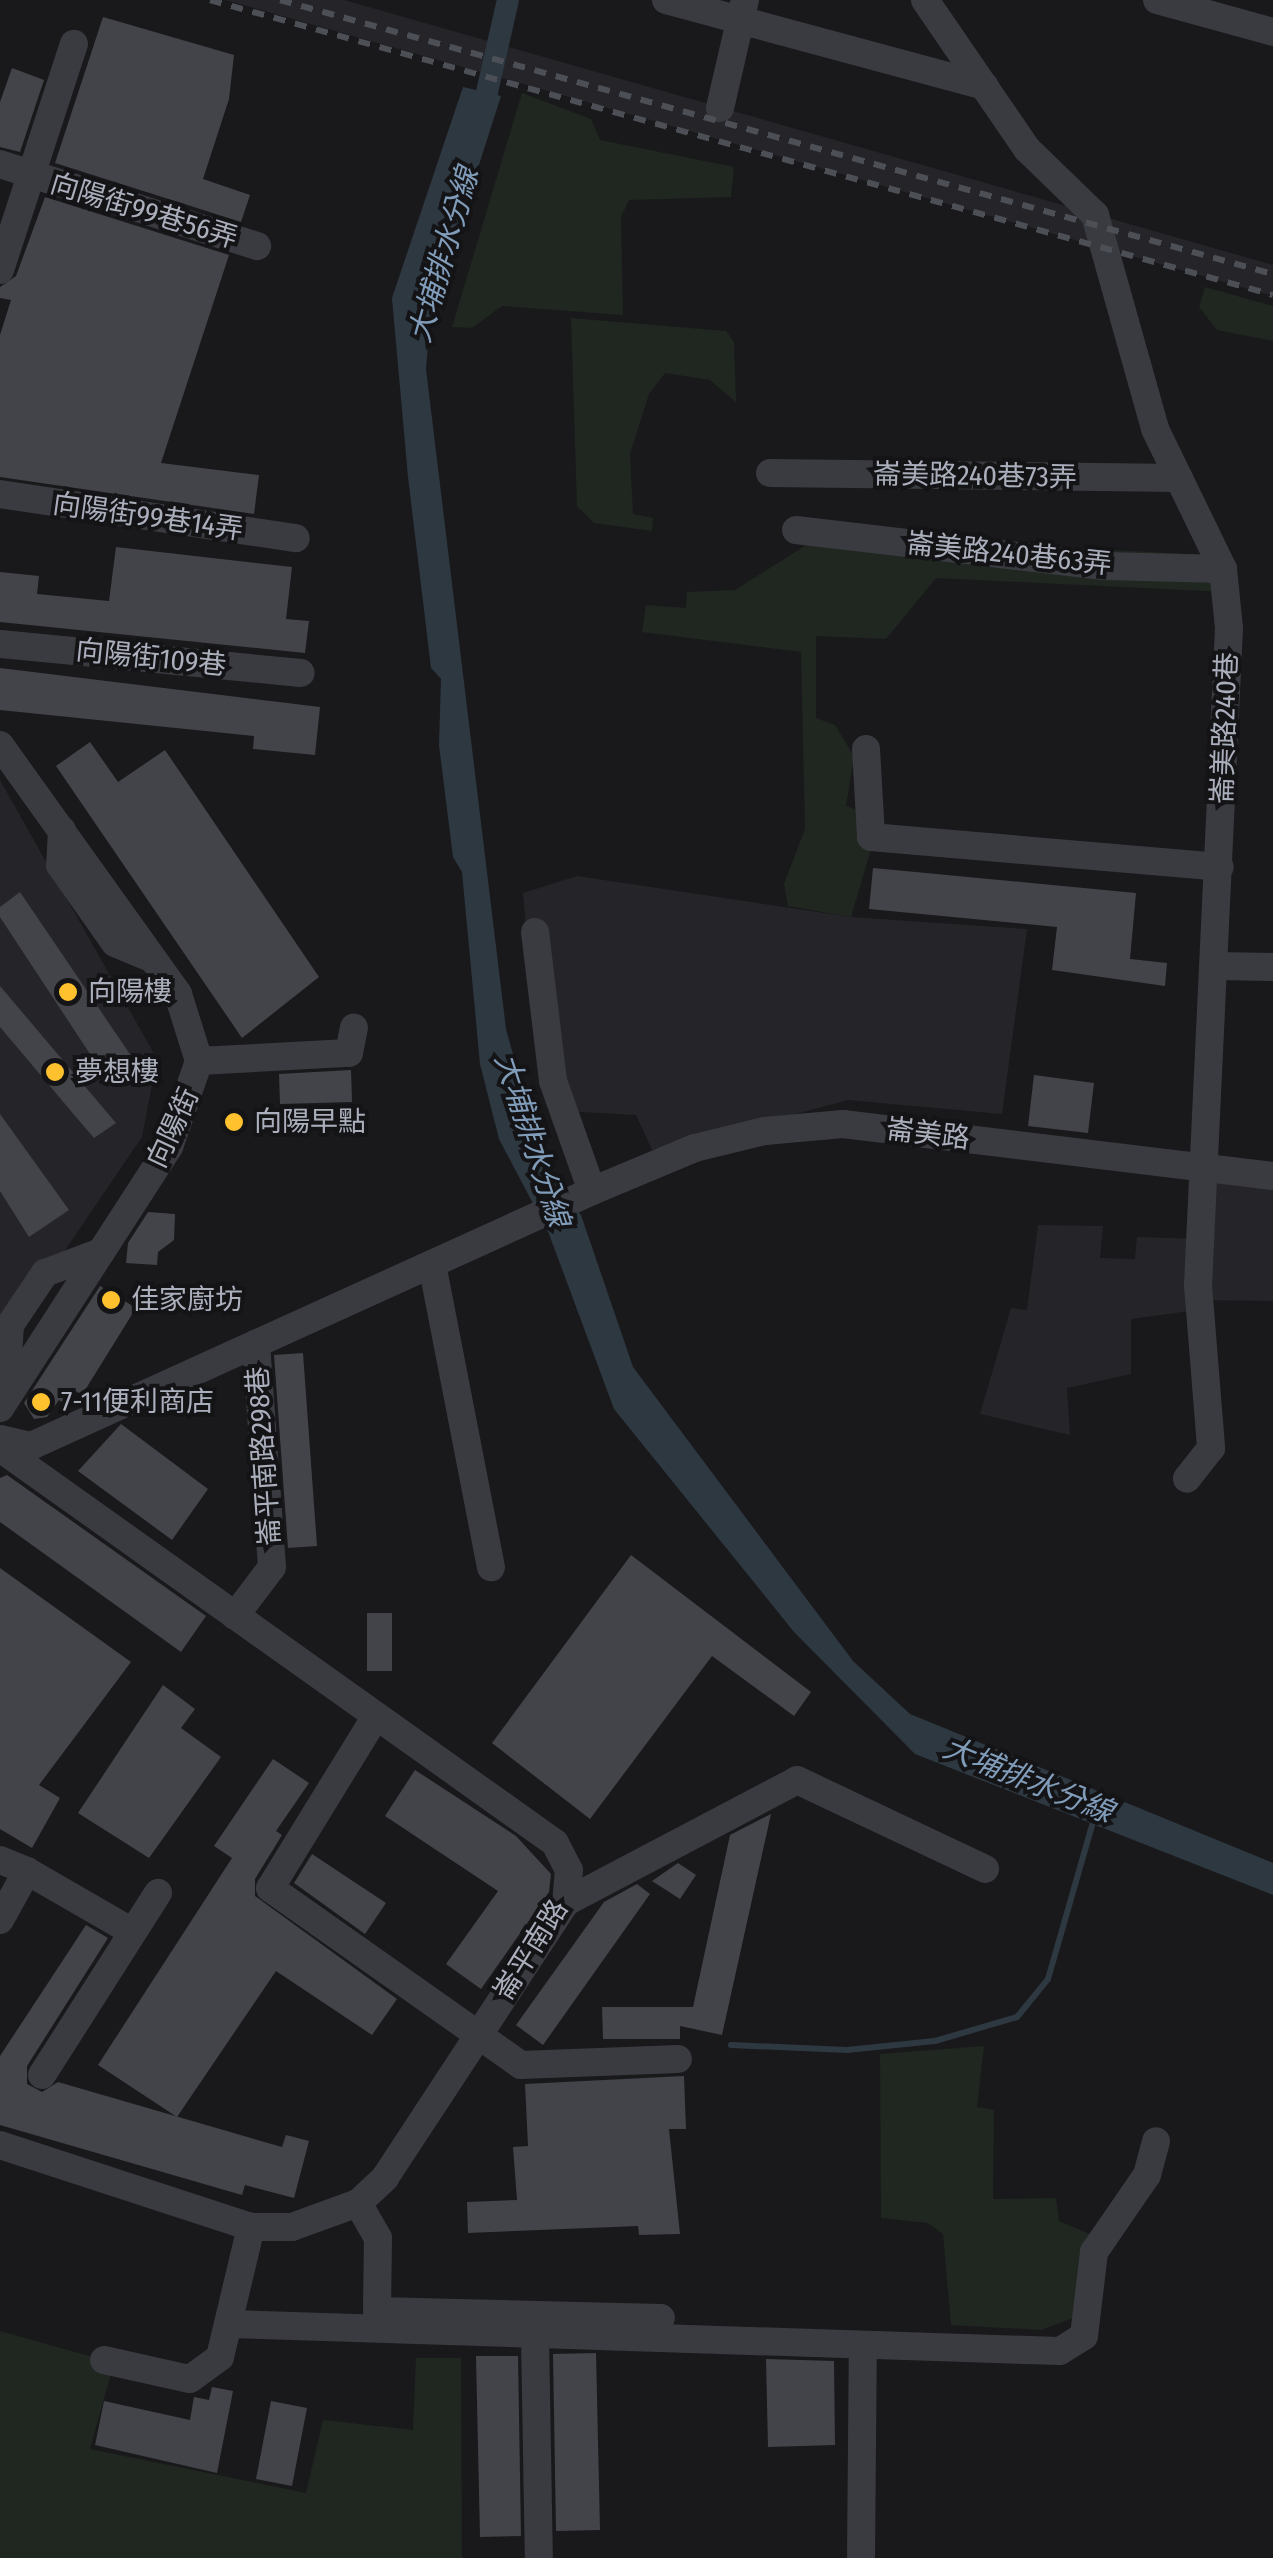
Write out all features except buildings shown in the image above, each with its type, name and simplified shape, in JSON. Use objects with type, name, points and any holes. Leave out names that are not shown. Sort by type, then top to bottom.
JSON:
[{"type":"street","points":[[666,0],[742,11],[985,86]]},
{"type":"street","name":"崙美路240巷","points":[[925,0],[1027,148],[1096,215],[1156,429],[1223,568],[1229,628],[1209,1169],[1198,1285],[1210,1448],[1187,1479]]},
{"type":"street","points":[[1158,0],[1273,32]]},
{"type":"street","points":[[720,108],[742,11]]},
{"type":"street","points":[[0,270],[74,44]]},
{"type":"street","name":"向陽街99巷56弄","points":[[0,164],[257,246]]},
{"type":"street","name":"崙美路240巷73弄","points":[[770,473],[1179,478]]},
{"type":"street","name":"向陽街99巷14弄","points":[[0,494],[296,538]]},
{"type":"street","name":"崙美路240巷63弄","points":[[796,530],[1104,566],[1223,568]]},
{"type":"street","name":"向陽街109巷","points":[[0,644],[302,673]]},
{"type":"street","name":"向陽街","points":[[0,745],[154,959],[194,1028],[199,1061],[170,1147],[2,1406]]},
{"type":"street","points":[[866,749],[871,837],[1220,867]]},
{"type":"street","points":[[535,932],[553,1081],[592,1191]]},
{"type":"street","points":[[1216,966],[1273,967]]},
{"type":"street","points":[[199,1061],[349,1053],[354,1027]]},
{"type":"street","name":"崙美路","points":[[432,1264],[695,1148],[843,1124],[1273,1176]]},
{"type":"street","points":[[0,1439],[31,1446],[432,1264],[491,1567]]},
{"type":"street","name":"崙平南路298巷","points":[[235,1616],[272,1567],[256,1344]]},
{"type":"street","name":"崙平南路","points":[[0,1448],[555,1843],[569,1870],[566,1902],[385,2178],[358,2203],[292,2227],[252,2227],[0,2145]]},
{"type":"street","points":[[376,1716],[270,1888],[526,2067],[678,2059]]},
{"type":"street","points":[[566,1902],[797,1780],[985,1869]]},
{"type":"street","points":[[0,1860],[27,1871],[131,1931]]},
{"type":"street","points":[[0,1920],[27,1871]]},
{"type":"street","points":[[42,2074],[158,1892]]},
{"type":"street","points":[[231,2324],[535,2337],[1060,2351],[1084,2336],[1094,2252],[1147,2175],[1156,2141]]},
{"type":"street","points":[[358,2203],[378,2238],[377,2311],[661,2318]]},
{"type":"street","points":[[104,2360],[190,2379],[220,2357],[252,2227]]},
{"type":"street","points":[[535,2337],[539,2558]]},
{"type":"street","points":[[861,2558],[863,2345]]},
{"type":"shaded area","points":[[226,0],[344,0],[1273,265],[1273,296]]},
{"type":"shaded area","points":[[522,93],[591,119],[600,140],[734,167],[731,197],[629,200],[621,217],[623,315],[502,306],[472,328],[452,327]]},
{"type":"shaded area","points":[[1205,287],[1273,306],[1273,341],[1217,330],[1199,307]]},
{"type":"shaded area","points":[[571,318],[726,331],[734,342],[736,402],[710,380],[665,373],[649,394],[630,454],[633,514],[653,518],[652,531],[594,523],[577,506]]},
{"type":"shaded area","points":[[822,535],[1226,556],[1226,592],[936,578],[886,639],[816,636],[816,718],[835,725],[854,756],[846,806],[871,815],[874,839],[851,917],[788,906],[784,884],[805,829],[801,652],[642,632],[646,605],[686,608],[687,592],[735,590]]},
{"type":"shaded area","points":[[0,780],[157,1059],[142,1137],[0,1346]]},
{"type":"shaded area","points":[[577,876],[851,917],[1027,929],[1002,1114],[848,1100],[653,1152],[636,1115],[564,1111],[533,1003],[523,893]]},
{"type":"shaded area","points":[[1212,1163],[1273,1171],[1273,1301],[1198,1300],[1197,1310],[1131,1319],[1131,1374],[1067,1388],[1070,1435],[980,1414],[1011,1308],[1027,1310],[1038,1225],[1103,1226],[1100,1258],[1135,1259],[1137,1237],[1202,1239]]},
{"type":"shaded area","points":[[984,2046],[977,2107],[994,2110],[993,2199],[1056,2198],[1059,2221],[1099,2238],[1081,2315],[1041,2330],[951,2325],[943,2234],[928,2223],[881,2218],[880,2054]]},
{"type":"shaded area","points":[[0,2331],[114,2363],[90,2449],[306,2493],[323,2420],[413,2430],[416,2358],[461,2358],[462,2558],[0,2558]]},
{"type":"water","name":"大埔排水分線","points":[[463,87],[501,96],[430,318],[426,369],[506,1029],[545,1170],[581,1215],[633,1367],[853,1661],[910,1714],[1273,1863],[1273,1895],[915,1754],[794,1632],[614,1409],[549,1234],[499,1139],[480,1064],[462,872],[453,857],[439,745],[441,679],[431,668],[408,477],[392,298]]},
{"type":"waterway","points":[[480,123],[508,0]]},
{"type":"waterway","name":"大埔排水分線","points":[[731,2045],[847,2050],[935,2041],[1017,2017],[1048,1979],[1095,1815]]},
{"type":"railway","points":[[210,0],[1273,295]]},
{"type":"railway","points":[[280,0],[1273,274]]},
{"type":"place","name":"向陽樓","points":[[68,992]]},
{"type":"place","name":"夢想樓","points":[[55,1072]]},
{"type":"place","name":"向陽早點","points":[[234,1122]]},
{"type":"place","name":"佳家廚坊","points":[[111,1300]]},
{"type":"place","name":"7-11便利商店","points":[[41,1402]]}]
